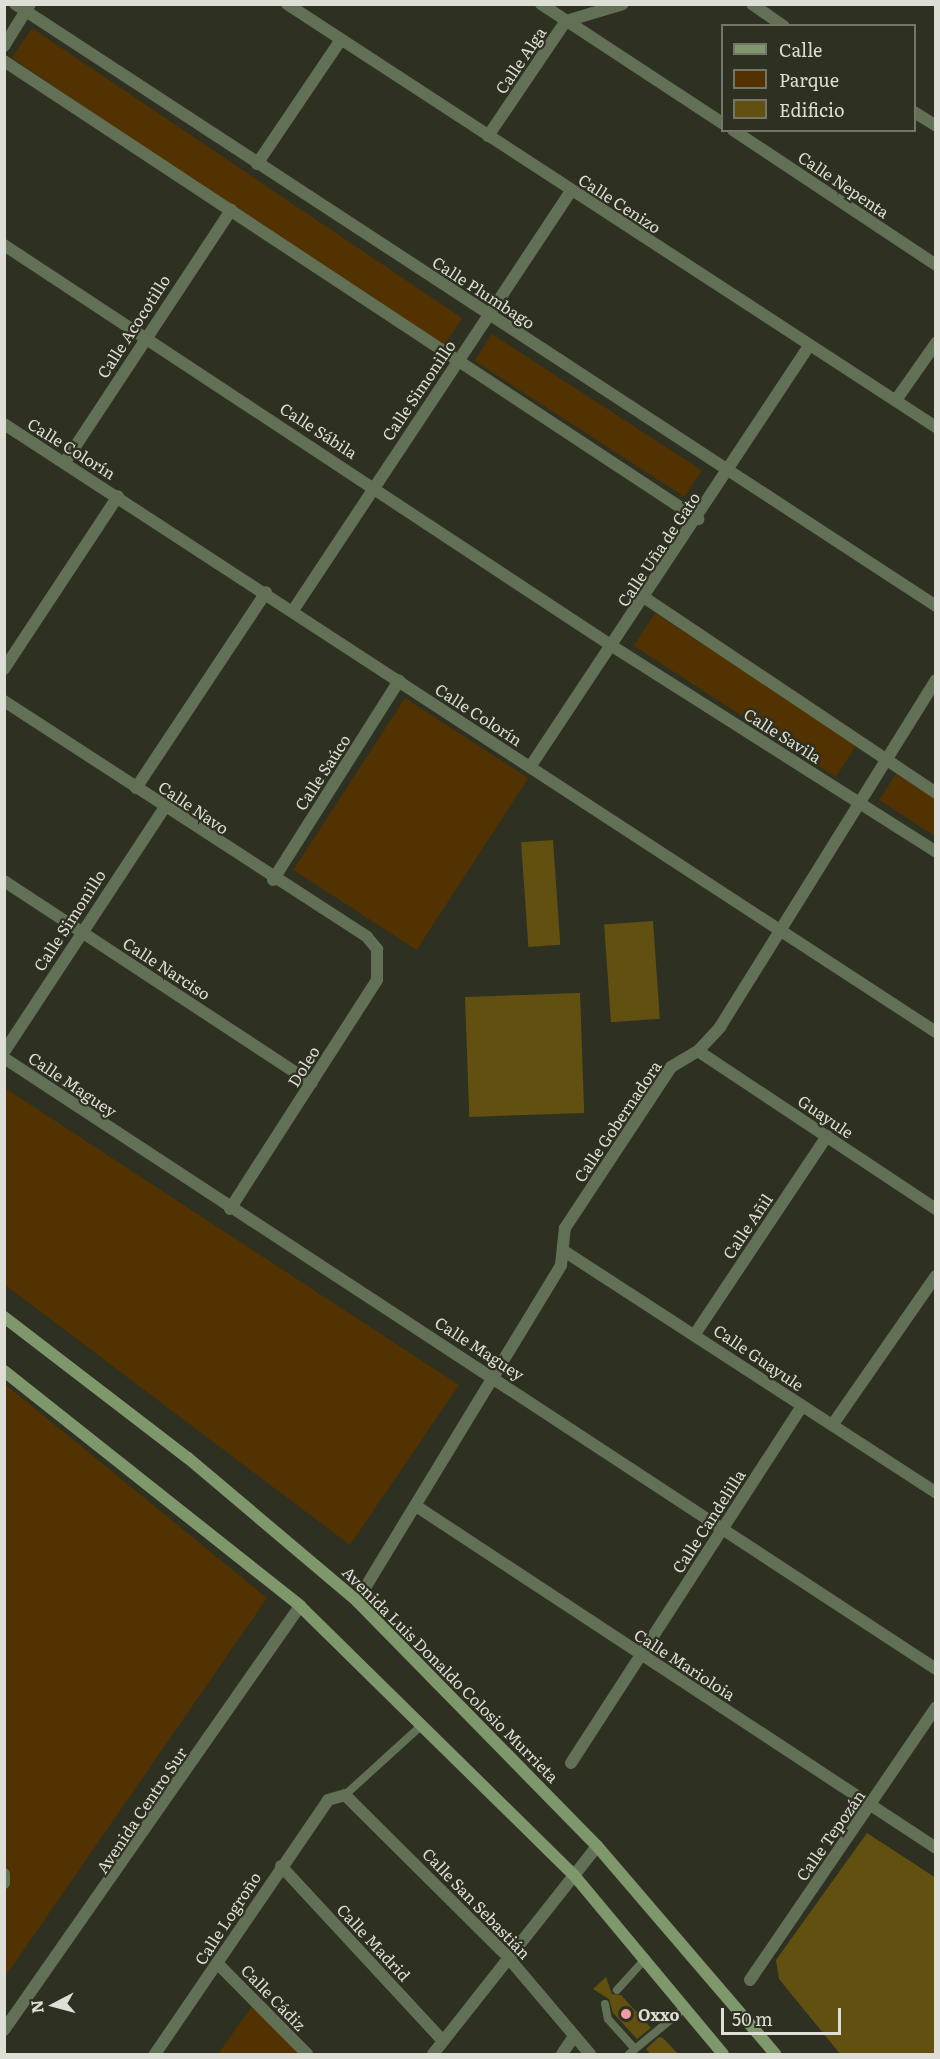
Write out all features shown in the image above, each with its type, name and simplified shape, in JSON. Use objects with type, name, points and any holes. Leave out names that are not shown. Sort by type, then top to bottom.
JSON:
[{"type":"main road","name":"Avenida Luis Donaldo Colosio Murrieta","points":[[4,1317],[188,1458],[357,1601],[597,1846],[775,2055]]},
{"type":"main road","points":[[4,1371],[300,1606],[573,1874],[646,1958],[723,2055]]},
{"type":"street","name":"Calle Cenizo","points":[[287,4],[340,41],[936,427]]},
{"type":"street","points":[[541,4],[721,122]]},
{"type":"street","name":"Calle Alga","points":[[488,136],[566,21],[624,4]]},
{"type":"street","points":[[752,4],[781,24]]},
{"type":"street","points":[[4,46],[23,7]]},
{"type":"street","name":"Calle Plumbago","points":[[23,7],[728,474],[936,606]]},
{"type":"street","points":[[257,164],[340,41]]},
{"type":"street","points":[[4,60],[698,519]]},
{"type":"street","points":[[916,113],[936,126]]},
{"type":"street","name":"Calle Nepenta","points":[[736,132],[936,265]]},
{"type":"street","name":"Calle Simonillo","points":[[294,609],[374,485],[571,191]]},
{"type":"street","name":"Calle Acocotillo","points":[[65,462],[145,337],[231,210]]},
{"type":"street","name":"Calle Sábila","points":[[4,245],[374,485],[612,646]]},
{"type":"street","points":[[896,400],[936,343]]},
{"type":"street","name":"Calle Uña de Gato","points":[[530,767],[728,474],[809,346]]},
{"type":"street","name":"Calle Colorín","points":[[4,424],[294,609],[779,932],[936,1032]]},
{"type":"street","points":[[4,669],[118,496]]},
{"type":"street","points":[[136,788],[266,592]]},
{"type":"street","points":[[645,598],[936,793]]},
{"type":"street","name":"Calle Savila","points":[[612,646],[936,852]]},
{"type":"street","name":"Calle Gobernadora","points":[[357,1601],[561,1265],[566,1228],[671,1067],[698,1051],[720,1027],[857,801],[936,680]]},
{"type":"street","name":"Calle Saúco","points":[[273,880],[399,681]]},
{"type":"street","name":"Calle Navo","points":[[4,700],[273,880],[367,937]]},
{"type":"street","name":"Calle Simonillo","points":[[4,1052],[81,931],[164,808]]},
{"type":"street","name":"Calle Narciso","points":[[4,881],[312,1083]]},
{"type":"street","name":"Doleo","points":[[230,1209],[377,980],[381,965],[367,937]]},
{"type":"street","name":"Guayule","points":[[698,1051],[935,1209]]},
{"type":"street","name":"Calle Maguey","points":[[4,1058],[230,1209],[494,1375],[936,1669]]},
{"type":"street","name":"Calle Añil","points":[[695,1334],[827,1136]]},
{"type":"street","name":"Calle Guayule","points":[[564,1251],[695,1334],[936,1493]]},
{"type":"street","points":[[833,1424],[936,1276]]},
{"type":"street","name":"Calle Candelilla","points":[[571,1763],[802,1406]]},
{"type":"street","name":"Calle Marioloia","points":[[416,1506],[936,1848]]},
{"type":"street","name":"Avenida Centro Sur","points":[[4,2030],[300,1606]]},
{"type":"street","name":"Calle Tepozán","points":[[750,1980],[936,1707]]},
{"type":"street","name":"Calle Logroño","points":[[161,2052],[217,1963],[328,1800],[345,1795]]},
{"type":"street","name":"Calle San Sebastián","points":[[345,1795],[506,1955],[591,2055]]},
{"type":"street","points":[[433,2055],[506,1955],[597,1846]]},
{"type":"street","name":"Calle Madrid","points":[[282,1866],[442,2040]]},
{"type":"street","points":[[4,1874],[4,1883]]},
{"type":"street","name":"Calle Cádiz","points":[[217,1963],[307,2055]]},
{"type":"street","points":[[562,2055],[574,2036]]},
{"type":"lane","points":[[345,1795],[422,1725]]},
{"type":"lane","points":[[617,1990],[646,1958]]},
{"type":"lane","points":[[605,2004],[608,2019],[632,2052],[686,2007]]},
{"type":"green space","points":[[32,28],[462,318],[442,348],[12,58]]},
{"type":"green space","points":[[492,334],[702,470],[684,497],[475,361]]},
{"type":"green space","points":[[655,613],[857,744],[836,777],[634,646]]},
{"type":"green space","points":[[405,698],[528,778],[417,950],[293,870]]},
{"type":"green space","points":[[896,774],[935,799],[935,836],[879,800]]},
{"type":"green space","points":[[5,1088],[459,1385],[350,1545],[5,1285]]},
{"type":"green space","points":[[5,1384],[267,1598],[5,1977]]},
{"type":"green space","points":[[252,2006],[300,2054],[218,2054]]},
{"type":"building","points":[[553,840],[560,945],[528,947],[521,842]]},
{"type":"building","points":[[653,921],[660,1019],[611,1022],[604,924]]},
{"type":"building","points":[[580,993],[584,1113],[469,1117],[465,997]]},
{"type":"building","points":[[867,1833],[936,1878],[936,2055],[841,2055],[779,1979],[776,1960]]},
{"type":"building","name":"Oxxo","points":[[606,1977],[612,1994],[621,1995],[651,2028],[637,2039],[613,2013],[609,1999],[593,1989]]},
{"type":"building","points":[[659,2037],[663,2038],[679,2055],[651,2055],[646,2049]]},
{"type":"place","name":"Oxxo","points":[[626,2014]]}]
